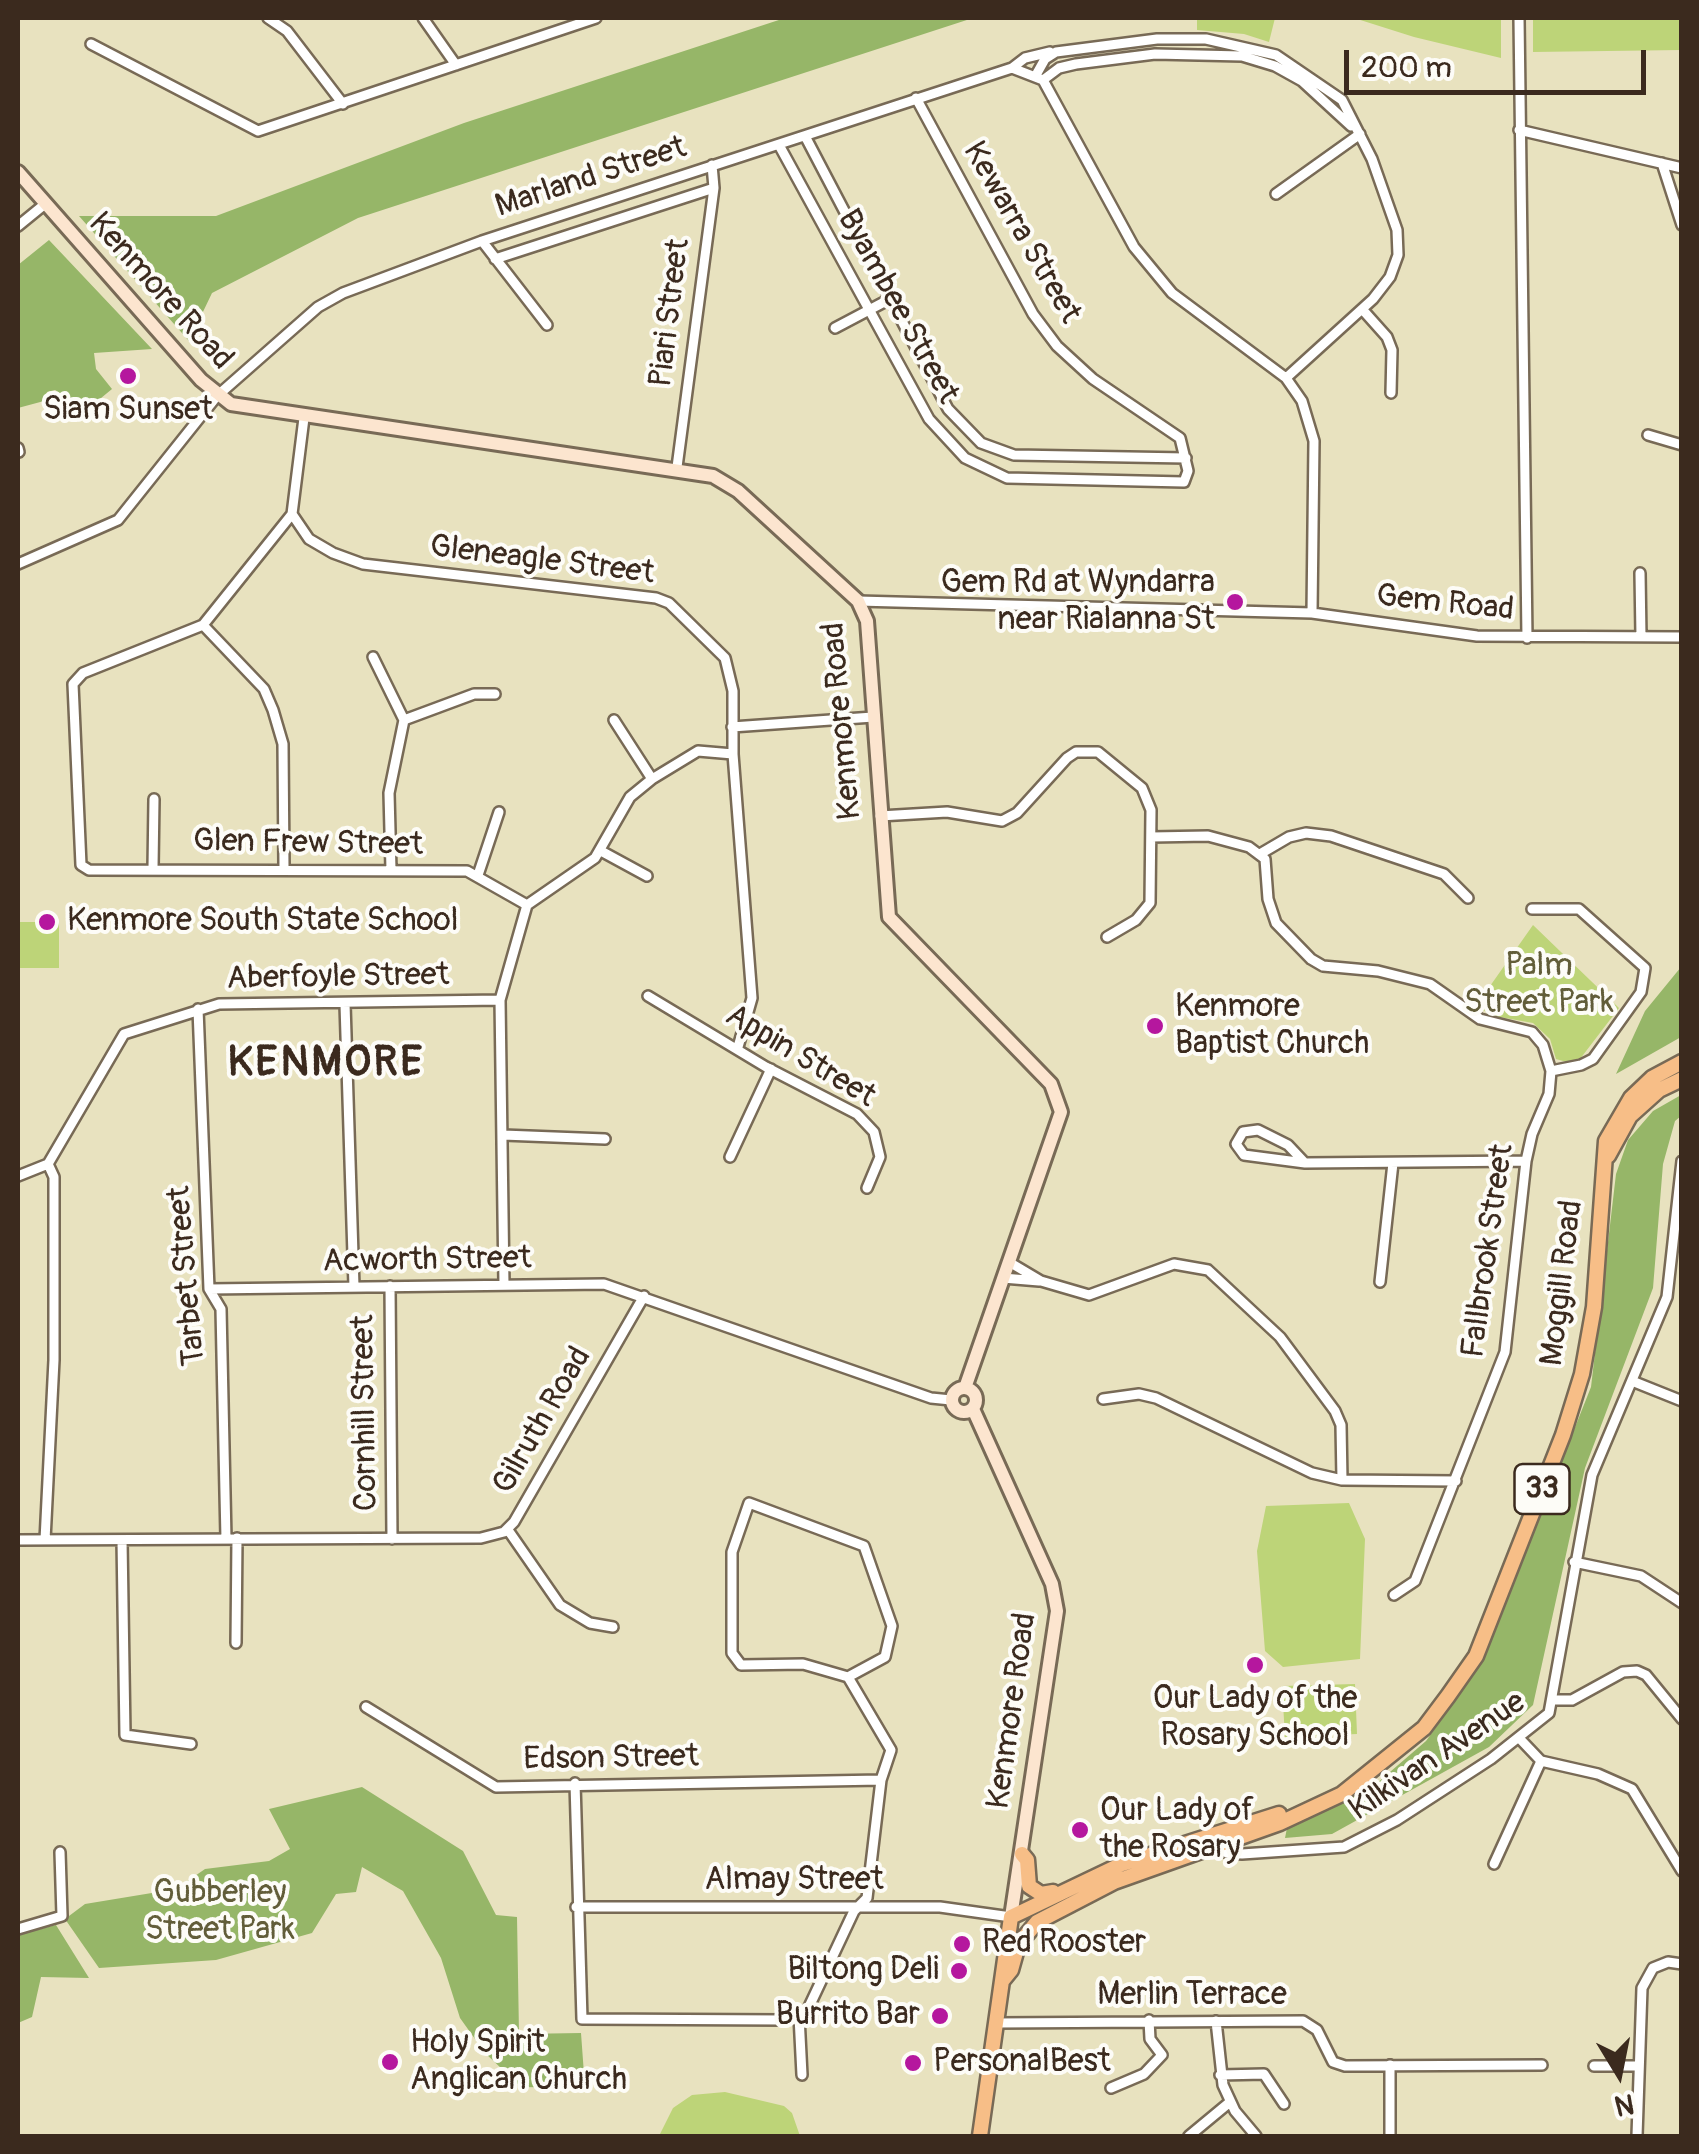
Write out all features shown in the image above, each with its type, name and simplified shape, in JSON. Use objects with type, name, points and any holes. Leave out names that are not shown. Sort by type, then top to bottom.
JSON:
[{"type":"main road","name":"Moggill Road","points":[[1002,1981],[1024,1935],[1073,1901],[1283,1813],[1374,1768],[1424,1728],[1476,1656],[1563,1435],[1582,1374],[1594,1308],[1603,1165],[1610,1128],[1630,1098],[1652,1078],[1682,1062]]},
{"type":"main road","name":"Moggill Road","points":[[1603,1165],[1630,1116],[1659,1090],[1682,1079]]},
{"type":"main road","name":"Moggill Road","points":[[980,2136],[1011,1918],[1059,1892],[1216,1839]]},
{"type":"main road","points":[[1022,1854],[1027,1860],[1029,1886],[1040,1894],[1059,1892]]},
{"type":"main road","points":[[1011,1918],[1060,1900],[1073,1901]]},
{"type":"street","points":[[268,18],[287,31],[342,104]]},
{"type":"street","points":[[423,18],[456,65]]},
{"type":"street","points":[[554,18],[560,30]]},
{"type":"street","points":[[90,44],[258,131],[596,18]]},
{"type":"street","name":"Gem Road","points":[[858,601],[1312,613],[1439,634],[1528,638],[1519,18]]},
{"type":"street","name":"Marland Street","points":[[18,564],[118,520],[217,396],[318,308],[372,281],[482,241],[1012,68],[1025,58],[1056,52],[1157,40],[1242,44],[1304,70],[1342,100],[1360,134],[1397,230],[1398,255],[1390,277],[1362,309],[1286,378]]},
{"type":"street","points":[[1040,77],[1045,59],[1056,52]]},
{"type":"street","name":"Marland Street","points":[[1040,77],[1059,68],[1108,60],[1205,52],[1242,56],[1276,66],[1302,82],[1360,134]]},
{"type":"street","points":[[1012,68],[1040,77],[1134,247],[1172,293],[1286,378],[1302,402],[1314,441],[1312,613]]},
{"type":"street","name":"Kewarra Street","points":[[916,98],[1033,314],[1057,346],[1092,378],[1180,438],[1186,458]]},
{"type":"street","points":[[1519,130],[1682,168]]},
{"type":"street","points":[[1276,194],[1360,134]]},
{"type":"street","name":"Byambee Street","points":[[779,145],[928,419],[946,441],[988,471],[1007,478],[1176,483],[1186,480],[1186,458],[1014,455],[980,443],[948,409],[805,136]]},
{"type":"street","points":[[1662,163],[1682,226]]},
{"type":"street","name":"Piari Street","points":[[677,467],[714,188],[712,165]]},
{"type":"street","name":"Kenmore Road","points":[[18,172],[217,396],[236,406],[677,467],[713,476],[738,491],[858,601],[867,621],[886,907],[894,924],[1044,1078],[1060,1102],[1059,1124],[965,1388]]},
{"type":"street","name":"Marland Street","points":[[495,259],[714,188]]},
{"type":"street","points":[[18,226],[45,204]]},
{"type":"street","points":[[482,241],[547,326]]},
{"type":"street","points":[[836,328],[888,300]]},
{"type":"street","points":[[1362,309],[1392,350],[1390,394]]},
{"type":"street","points":[[284,868],[284,744],[264,688],[203,625],[292,514],[304,418]]},
{"type":"street","points":[[1648,435],[1682,445]]},
{"type":"street","name":"Gleneagle Street","points":[[292,514],[309,538],[363,564],[656,598],[669,604],[725,658],[731,674],[733,754],[752,998],[738,1047]]},
{"type":"street","points":[[1640,573],[1641,637]]},
{"type":"street","name":"Glen Frew Street","points":[[203,625],[83,673],[73,684],[81,866],[89,870],[467,871],[527,905]]},
{"type":"street","points":[[1528,638],[1682,637]]},
{"type":"street","points":[[372,658],[404,720],[389,793],[390,870]]},
{"type":"street","points":[[404,720],[474,694],[495,694]]},
{"type":"street","points":[[732,727],[872,716]]},
{"type":"street","points":[[614,720],[652,779]]},
{"type":"street","points":[[879,816],[947,812],[1002,820],[1017,813],[1067,758],[1087,750],[1107,757],[1142,788],[1152,810],[1150,903],[1136,920],[1107,937]]},
{"type":"street","points":[[504,1285],[500,1000],[527,905],[588,866],[601,851],[630,796],[652,779],[698,751],[733,754]]},
{"type":"street","points":[[153,868],[154,799]]},
{"type":"street","points":[[478,876],[499,812]]},
{"type":"street","points":[[1151,837],[1208,836],[1260,854]]},
{"type":"street","points":[[1260,854],[1289,836],[1331,836],[1444,874],[1468,898]]},
{"type":"street","points":[[601,851],[647,876]]},
{"type":"street","points":[[1260,854],[1276,924],[1311,959],[1323,966],[1378,971],[1430,984],[1480,1019],[1532,1032],[1542,1045],[1551,1072],[1593,1058],[1642,992],[1646,974],[1579,910],[1532,909]]},
{"type":"street","name":"Appin Street","points":[[648,996],[771,1070],[858,1114],[874,1132],[880,1157],[867,1188]]},
{"type":"street","name":"Aberfoyle Street","points":[[48,1164],[124,1034],[219,1004],[500,1000]]},
{"type":"street","points":[[345,1004],[354,1287]]},
{"type":"street","name":"Tarbet Street","points":[[198,1009],[209,1288],[221,1309],[236,1643]]},
{"type":"street","points":[[730,1158],[771,1070]]},
{"type":"street","name":"Fallbrook Street","points":[[1394,1595],[1415,1580],[1505,1352],[1526,1161],[1532,1134],[1549,1094],[1551,1072]]},
{"type":"street","points":[[1306,1163],[1288,1145],[1258,1130],[1243,1132],[1236,1144],[1244,1156],[1306,1163],[1526,1161]]},
{"type":"street","points":[[503,1135],[605,1140]]},
{"type":"street","name":"Kilkivan Avenue","points":[[1216,1839],[1227,1853],[1242,1854],[1344,1847],[1397,1820],[1520,1740],[1545,1719],[1554,1700],[1574,1562],[1592,1476],[1667,1297],[1682,1161]]},
{"type":"street","points":[[1380,1282],[1393,1163]]},
{"type":"street","points":[[18,1176],[48,1164],[54,1177],[54,1360],[46,1540]]},
{"type":"street","points":[[1009,1262],[1041,1281]]},
{"type":"street","points":[[1004,1278],[1041,1281],[1089,1295],[1174,1264],[1208,1270],[1280,1338],[1335,1411],[1341,1425],[1342,1480]]},
{"type":"street","name":"Acworth Street","points":[[209,1288],[604,1284],[644,1296]]},
{"type":"street","name":"Cornhill Street","points":[[390,1286],[392,1539]]},
{"type":"street","points":[[644,1296],[930,1398],[951,1400]]},
{"type":"street","name":"Gilruth Road","points":[[18,1540],[488,1538],[508,1530],[644,1296]]},
{"type":"street","points":[[1632,1381],[1682,1401]]},
{"type":"street","points":[[965,1388],[975,1394],[973,1409],[959,1412],[951,1400],[954,1392],[965,1388]]},
{"type":"street","points":[[1103,1399],[1139,1394],[1156,1398],[1312,1473],[1342,1480],[1456,1482]]},
{"type":"street","name":"Kenmore Road","points":[[973,1409],[1052,1584],[1057,1611],[1011,1918]]},
{"type":"street","points":[[576,1783],[576,1907],[582,2020],[785,2020],[799,2016],[807,2011],[868,1895],[881,1780],[891,1750],[848,1677],[803,1664],[741,1665],[732,1652],[732,1552],[748,1503],[864,1546],[892,1626],[885,1657],[848,1677]]},
{"type":"street","points":[[508,1530],[560,1605],[590,1622],[613,1627]]},
{"type":"street","points":[[122,1540],[125,1736],[191,1744]]},
{"type":"street","points":[[1574,1562],[1642,1576],[1682,1603]]},
{"type":"street","points":[[1554,1700],[1572,1700],[1623,1672],[1637,1671],[1646,1676],[1682,1719]]},
{"type":"street","name":"Edson Street","points":[[366,1707],[496,1788],[576,1783],[881,1780]]},
{"type":"street","points":[[1520,1740],[1540,1761],[1598,1774],[1632,1789],[1682,1870]]},
{"type":"street","points":[[1494,1864],[1540,1761]]},
{"type":"street","points":[[18,1929],[62,1916],[60,1852]]},
{"type":"street","name":"Almay Street","points":[[576,1907],[940,1907],[1011,1918]]},
{"type":"street","points":[[1637,2136],[1642,1988],[1648,1973],[1661,1964],[1682,1964]]},
{"type":"street","points":[[799,2016],[802,2075]]},
{"type":"street","points":[[1111,2088],[1144,2074],[1166,2050],[1150,2038],[1149,2020]]},
{"type":"street","points":[[1216,2021],[1220,2075],[1230,2102],[1256,2136]]},
{"type":"street","name":"Merlin Terrace","points":[[997,2024],[1303,2021],[1318,2030],[1333,2062],[1542,2065]]},
{"type":"street","points":[[1390,2065],[1390,2136]]},
{"type":"street","points":[[1594,2066],[1637,2066]]},
{"type":"street","points":[[1220,2075],[1264,2074],[1284,2104]]},
{"type":"street","points":[[1189,2136],[1230,2102]]},
{"type":"green space","points":[[785,18],[973,18],[358,218],[212,293],[189,341],[79,216],[216,216],[464,123]]},
{"type":"green space","points":[[1197,18],[1275,18],[1269,42],[1244,34],[1197,30]]},
{"type":"green space","points":[[1354,18],[1501,18],[1501,58],[1414,37]]},
{"type":"green space","points":[[1533,18],[1681,18],[1681,50],[1533,52]]},
{"type":"green space","points":[[49,240],[152,349],[94,353],[96,369],[112,389],[95,403],[71,400],[55,390],[47,392],[44,401],[18,408],[18,265]]},
{"type":"green space","points":[[18,922],[59,922],[59,968],[18,968]]},
{"type":"green space","name":"Palm Street Park","points":[[1533,925],[1619,1008],[1580,1059],[1570,1063],[1556,1059],[1550,1039],[1533,1023],[1494,1016],[1476,1006]]},
{"type":"green space","points":[[1681,967],[1681,1037],[1616,1074],[1645,1011]]},
{"type":"green space","points":[[1681,1095],[1681,1116],[1675,1121],[1663,1164],[1653,1288],[1585,1468],[1533,1705],[1489,1747],[1332,1834],[1285,1838],[1287,1828],[1376,1784],[1426,1741],[1481,1664],[1591,1387],[1616,1174],[1628,1140],[1653,1111]]},
{"type":"green space","points":[[1349,1503],[1365,1539],[1360,1659],[1283,1667],[1265,1651],[1257,1551],[1266,1506]]},
{"type":"green space","points":[[1355,1684],[1357,1734],[1285,1737],[1282,1686]]},
{"type":"green space","name":"Gubberley Street Park","points":[[362,1787],[463,1851],[496,1915],[517,1917],[519,2034],[581,2033],[585,2088],[521,2087],[485,2053],[460,2018],[441,1958],[403,1891],[362,1867],[356,1892],[336,1894],[312,1933],[216,1960],[99,1968],[65,1919],[85,1904],[176,1889],[205,1869],[269,1861],[290,1849],[269,1809]]},
{"type":"green space","points":[[56,1925],[89,1978],[41,1977],[32,2017],[18,2023],[18,1935]]},
{"type":"green space","points":[[725,2092],[784,2106],[792,2113],[800,2136],[659,2136],[673,2108],[692,2095]]},
{"type":"place","name":"Siam Sunset","points":[[128,376]]},
{"type":"place","name":"Gem Rd at Wyndarra near Rialanna St","points":[[1235,602]]},
{"type":"place","name":"Kenmore South State School","points":[[47,922]]},
{"type":"place","name":"Kenmore Baptist Church","points":[[1155,1026]]},
{"type":"place","name":"Our Lady of the Rosary School","points":[[1255,1665]]},
{"type":"place","name":"Our Lady of the Rosary","points":[[1080,1830]]},
{"type":"place","name":"Red Rooster","points":[[962,1944]]},
{"type":"place","name":"Biltong Deli","points":[[959,1971]]},
{"type":"place","name":"Burrito Bar","points":[[940,2016]]},
{"type":"place","name":"Holy Spirit Anglican Church","points":[[390,2062]]},
{"type":"place","name":"PersonalBest","points":[[913,2063]]},
{"type":"district","name":"KENMORE","points":[[326,1064]]}]
